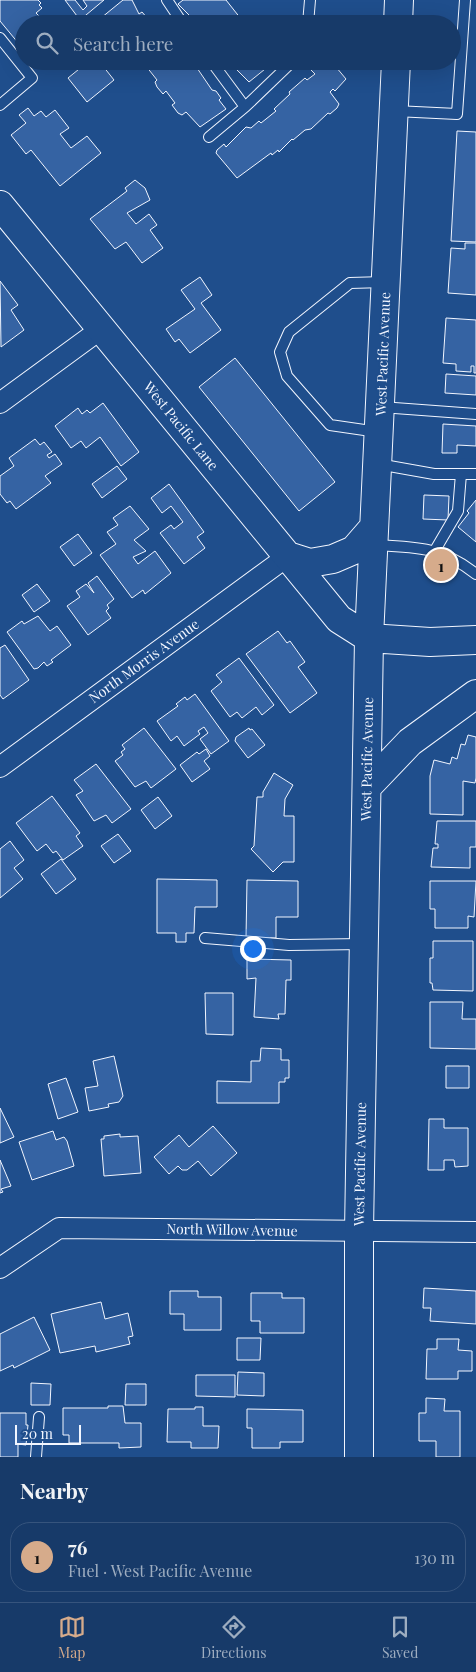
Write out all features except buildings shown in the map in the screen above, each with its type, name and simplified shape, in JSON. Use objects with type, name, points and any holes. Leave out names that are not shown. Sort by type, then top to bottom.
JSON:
[{"type":"street","points":[[398,15],[399,0]]},
{"type":"street","name":"West Pacific Avenue","points":[[359,1457],[359,1231],[369,638],[396,70]]},
{"type":"street","name":"West Pacific Lane","points":[[0,205],[339,619],[369,638]]},
{"type":"street","points":[[0,404],[101,329]]},
{"type":"street","points":[[288,556],[310,563],[333,559],[354,550],[374,536]]},
{"type":"street","name":"North Morris Avenue","points":[[0,767],[288,556]]},
{"type":"street","points":[[369,638],[430,642],[476,640]]},
{"type":"street","points":[[366,787],[410,742],[476,694]]},
{"type":"street","name":"North Willow Avenue","points":[[0,1268],[59,1228],[476,1232]]},
{"type":"lane","points":[[167,0],[177,15]]},
{"type":"lane","points":[[309,15],[310,0]]},
{"type":"lane","points":[[461,57],[465,0]]},
{"type":"lane","points":[[0,38],[15,57]]},
{"type":"lane","points":[[0,105],[32,78],[26,70]]},
{"type":"lane","points":[[218,70],[246,107]]},
{"type":"lane","points":[[209,137],[246,107],[284,70]]},
{"type":"lane","points":[[394,111],[457,114],[460,70]]},
{"type":"lane","points":[[386,282],[350,283],[289,332],[280,352],[287,376],[330,425],[380,419],[476,414]]},
{"type":"lane","points":[[377,464],[434,474],[476,474]]},
{"type":"lane","points":[[434,552],[458,511],[460,474]]},
{"type":"lane","points":[[374,536],[424,548],[460,562],[475,571]]},
{"type":"lane","points":[[205,938],[289,944],[364,944]]},
{"type":"lane","points":[[36,1457],[39,1418]]},
{"type":"place","name":"76","points":[[441,565]]}]
